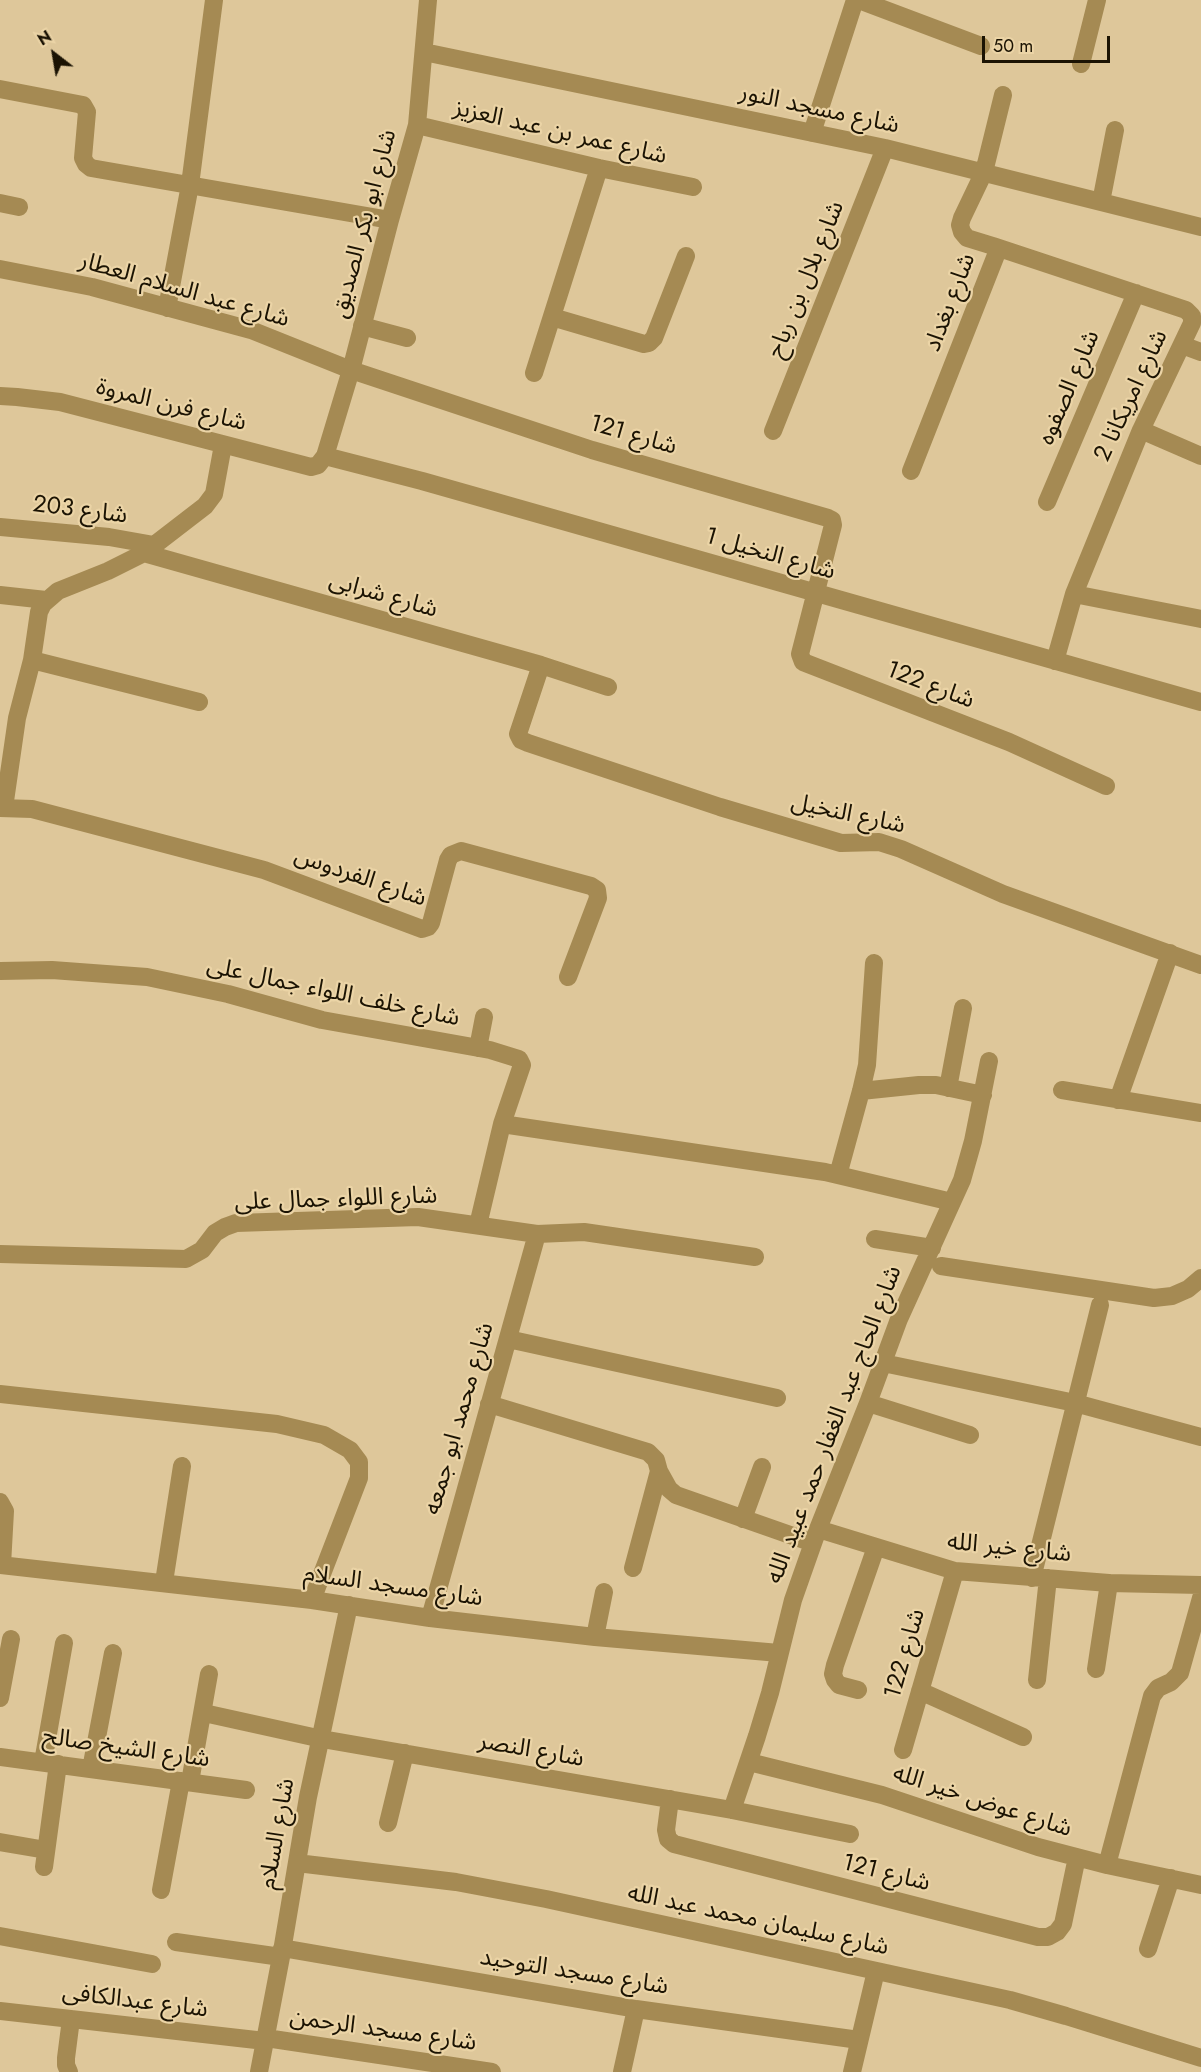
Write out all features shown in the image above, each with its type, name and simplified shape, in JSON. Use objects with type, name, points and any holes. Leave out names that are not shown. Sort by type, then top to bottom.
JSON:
[{"type":"street","points":[[167,308],[190,185],[214,0]]},
{"type":"street","name":"شارع ابو بكر الصديق","points":[[325,456],[351,370],[417,125],[428,0]]},
{"type":"street","points":[[812,133],[857,0],[981,46]]},
{"type":"street","points":[[1081,64],[1097,0]]},
{"type":"street","name":"شارع مسجد النور","points":[[424,52],[885,148],[1201,227]]},
{"type":"street","points":[[0,89],[83,105],[87,112],[83,158],[91,168],[390,220]]},
{"type":"street","points":[[984,172],[1003,95]]},
{"type":"street","name":"شارع عمر بن عبد العزيز","points":[[417,125],[598,168],[693,187]]},
{"type":"street","points":[[1101,202],[1115,130]]},
{"type":"street","name":"شارع بلال بن رباح","points":[[773,430],[885,148]]},
{"type":"street","points":[[534,373],[598,168]]},
{"type":"street","name":"شارع بغداد","points":[[911,471],[996,255],[993,246],[967,238],[960,225],[984,172]]},
{"type":"street","points":[[0,203],[19,207]]},
{"type":"street","name":"شارع امريكانا 2","points":[[993,246],[1186,310],[1192,316],[1192,323],[1141,430],[1074,594],[1054,661]]},
{"type":"street","points":[[552,317],[644,344],[649,343],[654,338],[686,256]]},
{"type":"street","name":"شارع عبد السلام العطار","points":[[0,269],[92,287],[251,330],[351,370]]},
{"type":"street","name":"شارع الصفوه","points":[[1047,502],[1136,293]]},
{"type":"street","points":[[362,326],[407,338]]},
{"type":"street","points":[[1182,345],[1201,352]]},
{"type":"street","name":"شارع 121","points":[[351,370],[592,450],[828,518],[832,520],[833,525],[815,592]]},
{"type":"street","name":"شارع فرن المروة","points":[[0,396],[60,402],[311,467],[318,465],[325,456]]},
{"type":"street","points":[[1141,430],[1201,456]]},
{"type":"street","points":[[2,808],[8,716],[32,660],[39,612],[46,600],[58,591],[108,571],[149,549],[210,501],[216,487],[223,445]]},
{"type":"street","name":"شارع النخيل 1","points":[[325,456],[423,481],[1201,702]]},
{"type":"street","name":"شارع 203","points":[[0,527],[109,537],[149,549]]},
{"type":"street","name":"شارع شرابى","points":[[149,549],[608,687]]},
{"type":"street","name":"شارع 122","points":[[815,592],[800,654],[803,662],[1009,742],[1106,786]]},
{"type":"street","points":[[1074,594],[1201,619]]},
{"type":"street","points":[[0,595],[46,600]]},
{"type":"street","points":[[32,660],[200,702]]},
{"type":"street","name":"شارع النخيل","points":[[541,665],[518,734],[521,740],[720,807],[841,843],[879,842],[901,849],[1003,894],[1201,965]]},
{"type":"street","name":"شارع الفردوس","points":[[2,808],[32,809],[264,870],[422,929],[428,927],[431,922],[448,860],[451,855],[461,850],[588,885],[597,890],[598,898],[568,977]]},
{"type":"street","points":[[1118,1100],[1170,953]]},
{"type":"street","points":[[838,1175],[867,1065],[874,963]]},
{"type":"street","name":"شارع خلف اللواء جمال على","points":[[0,971],[52,970],[147,977],[228,994],[321,1020],[478,1048],[516,1058],[521,1062],[502,1124],[478,1225]]},
{"type":"street","points":[[948,1088],[963,1008]]},
{"type":"street","points":[[478,1048],[484,1017]]},
{"type":"street","name":"شارع الحاج عبد الغفار حمد عبيد الله","points":[[732,1810],[770,1693],[793,1600],[815,1536],[899,1319],[962,1180],[973,1141],[989,1061]]},
{"type":"street","points":[[861,1091],[919,1085],[982,1095]]},
{"type":"street","points":[[1062,1090],[1201,1113]]},
{"type":"street","points":[[502,1124],[838,1175],[952,1202]]},
{"type":"street","name":"شارع اللواء جمال على","points":[[0,1254],[186,1259],[202,1250],[215,1233],[236,1223],[418,1217],[537,1234],[584,1232],[755,1257]]},
{"type":"street","name":"شارع محمد ابو جمعه","points":[[429,1618],[537,1234]]},
{"type":"street","points":[[875,1239],[932,1248]]},
{"type":"street","points":[[941,1266],[1154,1298],[1172,1296],[1201,1278]]},
{"type":"street","points":[[1037,1680],[1040,1578],[1075,1403],[1100,1305]]},
{"type":"street","points":[[508,1339],[777,1398]]},
{"type":"street","points":[[883,1363],[1075,1403],[1201,1437]]},
{"type":"street","points":[[0,1394],[278,1424],[324,1435],[350,1450],[358,1462],[359,1478],[312,1600]]},
{"type":"street","points":[[868,1403],[970,1435]]},
{"type":"street","name":"شارع خير الله","points":[[489,1404],[648,1452],[656,1460],[669,1489],[676,1495],[743,1519],[815,1536],[876,1547],[955,1571],[1109,1583],[1201,1585]]},
{"type":"street","points":[[164,1582],[182,1466]]},
{"type":"street","points":[[743,1519],[762,1467]]},
{"type":"street","points":[[633,1568],[659,1470]]},
{"type":"street","points":[[0,1502],[5,1511],[1,1565]]},
{"type":"street","points":[[858,1690],[839,1685],[833,1674],[876,1547]]},
{"type":"street","name":"شارع مسجد السلام","points":[[1,1565],[164,1582],[349,1605],[429,1618],[595,1637],[779,1653]]},
{"type":"street","name":"شارع 122","points":[[903,1750],[955,1571]]},
{"type":"street","points":[[1096,1669],[1109,1583]]},
{"type":"street","points":[[595,1637],[603,1592]]},
{"type":"street","points":[[1107,1865],[1152,1696],[1158,1688],[1171,1683],[1180,1673],[1201,1598]]},
{"type":"street","name":"شارع السلام","points":[[259,2072],[308,1797],[349,1605]]},
{"type":"street","points":[[0,1698],[11,1639]]},
{"type":"street","points":[[0,1842],[45,1858],[50,1763],[64,1643]]},
{"type":"street","points":[[91,1769],[113,1653]]},
{"type":"street","points":[[161,1890],[185,1781],[204,1713],[209,1674]]},
{"type":"street","points":[[920,1691],[1023,1737]]},
{"type":"street","name":"شارع النصر","points":[[204,1713],[322,1739],[732,1810],[850,1834]]},
{"type":"street","points":[[388,1823],[405,1753]]},
{"type":"street","name":"شارع الشيخ صالح","points":[[0,1757],[246,1790]]},
{"type":"street","name":"شارع عوض خير الله","points":[[749,1762],[882,1795],[1038,1847],[1107,1865],[1171,1878],[1200,1879]]},
{"type":"street","name":"شارع 121","points":[[670,1799],[666,1830],[668,1839],[674,1844],[1038,1937],[1048,1937],[1057,1932],[1063,1924],[1077,1857]]},
{"type":"street","name":"شارع سليمان محمد عبد الله","points":[[297,1863],[456,1882],[501,1890],[1010,2000],[1201,2058]]},
{"type":"street","points":[[1148,1949],[1171,1878]]},
{"type":"street","points":[[0,1936],[152,1964]]},
{"type":"street","name":"شارع مسجد التوحيد","points":[[176,1942],[282,1953],[636,2009],[859,2040]]},
{"type":"street","points":[[852,2072],[876,1971]]},
{"type":"street","points":[[622,2072],[636,2009]]},
{"type":"street","name":"شارع عبدالكافى","points":[[0,2011],[265,2040]]},
{"type":"street","points":[[69,2072],[66,2058],[71,2019]]},
{"type":"street","name":"شارع مسجد الرحمن","points":[[265,2040],[492,2072]]}]
